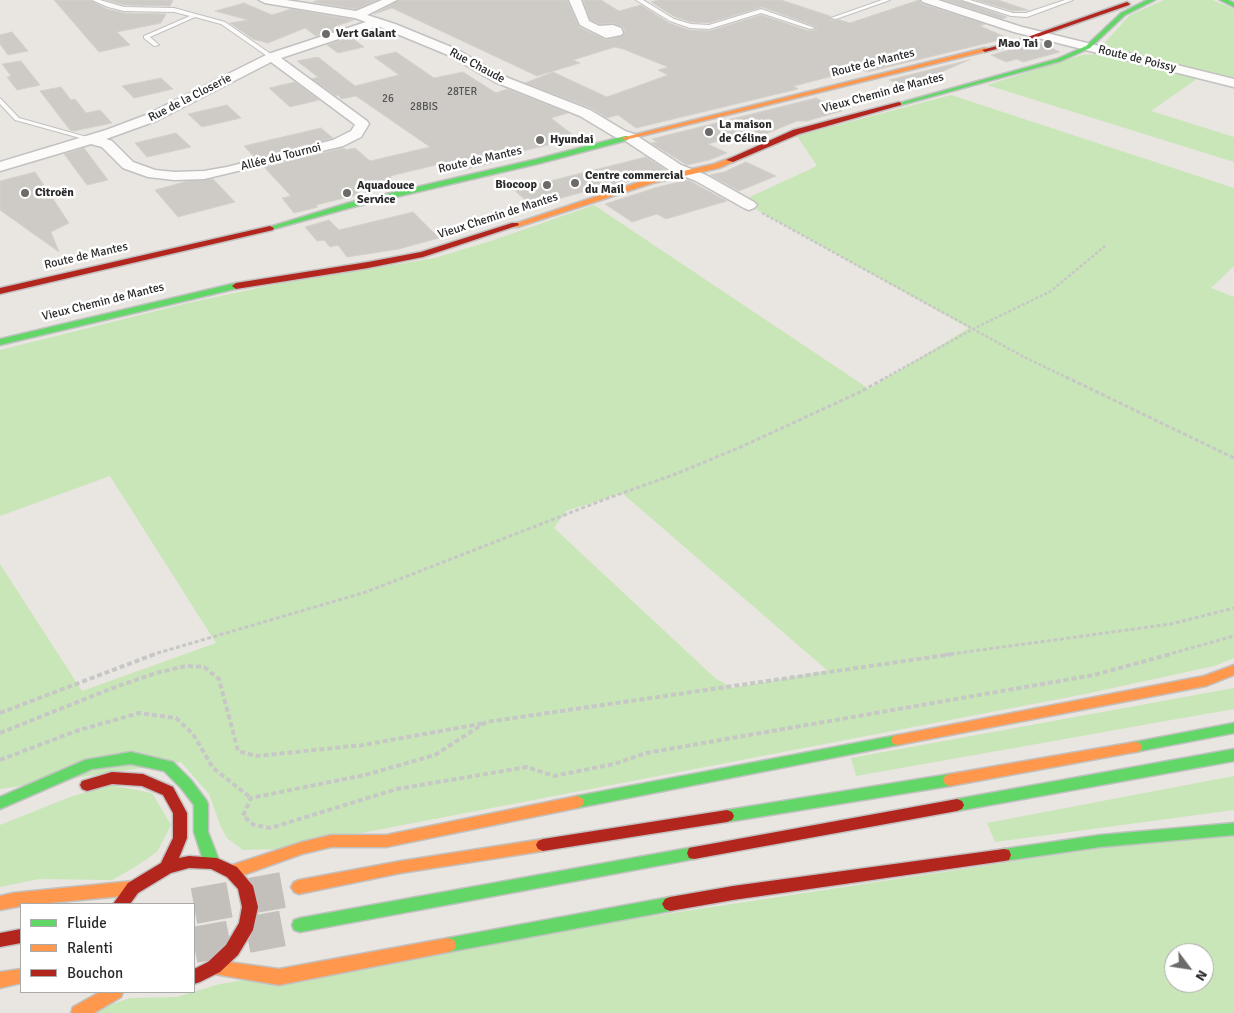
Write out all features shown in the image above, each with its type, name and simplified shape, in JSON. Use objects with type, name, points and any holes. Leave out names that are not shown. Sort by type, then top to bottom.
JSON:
[{"type":"main road","name":"Route de Mantes","points":[[0,290],[290,223],[370,201],[1021,42],[1137,0]]},
{"type":"main road","name":"Vieux Chemin de Mantes","points":[[0,342],[159,301],[221,288],[368,265],[423,254],[651,181],[716,166],[796,132],[1058,60],[1088,47],[1123,14],[1152,0]]},
{"type":"main road","points":[[1223,0],[1234,4]]},
{"type":"main road","points":[[232,872],[302,848],[331,841],[386,841],[515,814],[1206,681],[1234,670]]},
{"type":"main road","points":[[299,887],[401,867],[832,800],[1009,770],[1234,728]]},
{"type":"main road","points":[[300,925],[1234,755]]},
{"type":"main road","points":[[0,803],[90,764],[131,758],[168,766],[186,784],[200,804],[201,832],[212,863]]},
{"type":"main road","points":[[76,788],[112,778],[143,780],[168,791],[180,813],[180,838],[168,867]]},
{"type":"main road","points":[[214,967],[280,977],[733,893],[1100,841],[1234,829]]},
{"type":"main road","points":[[121,903],[133,888],[148,877],[168,867],[189,862],[212,863],[232,872],[244,886],[250,907],[247,925],[232,950],[214,967],[195,976]]},
{"type":"main road","points":[[0,903],[13,900],[133,888]]},
{"type":"main road","points":[[0,940],[20,936]]},
{"type":"main road","points":[[0,980],[20,976]]},
{"type":"main road","points":[[78,1013],[113,993]]},
{"type":"street","name":"Rue Chaude","points":[[265,0],[357,15],[452,52],[499,79],[551,98],[585,114],[620,134],[629,137],[676,168],[688,172],[749,205]]},
{"type":"street","points":[[357,15],[391,0]]},
{"type":"street","points":[[575,0],[584,23],[597,30]]},
{"type":"street","name":"Route de Poissy","points":[[928,0],[1018,30],[1234,83]]},
{"type":"street","name":"Rue de la Closerie","points":[[0,167],[151,118],[272,56],[377,22]]},
{"type":"street","name":"Allée du Tournoi","points":[[91,139],[107,144],[128,165],[153,174],[174,176],[204,175],[227,171],[338,143],[356,134],[362,124],[358,120],[272,56]]},
{"type":"lane","points":[[95,0],[124,9],[165,8],[224,23],[272,56]]},
{"type":"lane","points":[[639,0],[672,20],[690,26],[709,27],[761,11],[812,28]]},
{"type":"lane","points":[[834,18],[887,0]]},
{"type":"lane","points":[[965,0],[1013,15],[1027,15],[1070,0]]},
{"type":"lane","points":[[156,45],[146,36],[196,16]]},
{"type":"lane","points":[[0,100],[17,119],[91,139]]},
{"type":"path","points":[[749,205],[1024,357],[1234,458]]},
{"type":"path","points":[[0,713],[159,652],[366,592],[603,500],[673,475],[743,446],[860,392],[973,329],[1051,291],[1105,246]]},
{"type":"path","points":[[0,733],[110,689],[156,673],[186,666],[204,667],[219,679],[238,750],[256,756],[363,745],[486,722],[1171,624],[1234,608]]},
{"type":"path","points":[[486,722],[435,755],[365,774],[250,798],[242,816],[254,826],[270,828],[397,789],[528,767],[554,776],[614,764],[646,752],[1094,675],[1234,636]]},
{"type":"green space","points":[[1164,0],[1212,0],[1234,9],[1234,81],[1100,48],[1130,15]]},
{"type":"green space","points":[[1097,54],[1198,78],[1151,111],[1234,137],[1234,162],[987,85],[1082,55]]},
{"type":"green space","points":[[951,95],[1234,188],[1234,266],[1211,288],[1234,297],[1234,658],[1214,666],[1085,694],[278,849],[243,850],[227,838],[209,794],[181,762],[0,789],[0,564],[82,691],[216,643],[110,476],[0,516],[0,350],[188,303],[277,284],[435,258],[491,241],[594,205],[869,389],[969,328],[741,201],[817,166],[797,136]],"holes":[[[622,493],[827,670],[732,688],[715,678],[554,528],[566,511]]]},
{"type":"green space","points":[[1234,688],[1234,709],[856,776],[851,758]]},
{"type":"green space","points":[[1234,776],[1234,810],[995,842],[987,823]]},
{"type":"green space","points":[[110,785],[152,793],[171,825],[157,852],[112,880],[39,879],[0,887],[0,825],[70,797]]},
{"type":"green space","points":[[1234,828],[1234,1013],[86,1013],[130,998],[177,997],[220,984],[448,947]]},
{"type":"building","points":[[54,0],[90,0],[107,9],[124,13],[166,14],[161,23],[117,32],[130,45],[99,52]]},
{"type":"building","points":[[107,0],[173,0],[170,6],[124,5]]},
{"type":"building","points":[[320,0],[377,0],[356,9],[313,2]]},
{"type":"building","points":[[399,0],[567,0],[579,27],[606,40],[622,36],[625,32],[623,27],[613,23],[599,24],[590,20],[583,0],[601,0],[619,11],[641,5],[669,23],[689,30],[709,31],[761,15],[809,31],[815,30],[817,27],[762,7],[709,23],[691,22],[675,17],[651,2],[659,0],[781,0],[830,16],[831,20],[850,23],[919,0],[922,4],[985,24],[980,26],[1008,38],[867,72],[860,69],[794,86],[798,89],[636,128],[618,115],[607,118],[591,108],[525,83],[553,72],[607,97],[668,75],[658,70],[668,67],[615,47],[573,60],[580,63],[537,76],[392,8],[374,14]]},
{"type":"building","points":[[944,0],[960,0],[1007,17],[1002,19]]},
{"type":"building","points":[[976,0],[998,0],[1028,10],[1013,11]]},
{"type":"building","points":[[244,3],[272,15],[291,9],[354,20],[336,26],[340,29],[316,36],[305,28],[268,43],[253,39],[230,23],[248,20],[215,11]]},
{"type":"building","points":[[12,32],[28,51],[8,55],[0,44],[0,35]]},
{"type":"building","points":[[351,37],[364,47],[338,53],[327,45]]},
{"type":"building","points":[[1038,42],[1060,52],[1023,62],[1017,59],[1006,62],[991,55]]},
{"type":"building","points":[[396,52],[434,78],[463,72],[496,93],[507,89],[568,113],[551,118],[577,138],[515,153],[519,156],[467,169],[457,160],[390,176],[392,178],[354,187],[361,194],[316,205],[318,207],[294,213],[282,198],[291,196],[264,167],[344,148],[346,150],[355,148],[370,161],[430,147],[356,96],[341,99],[339,95],[336,96],[312,79],[318,77],[297,61],[318,57],[355,86],[399,75],[374,57]]},
{"type":"building","points":[[969,60],[907,87],[889,80]]},
{"type":"building","points":[[21,61],[40,85],[17,90],[7,77],[11,76],[2,64]]},
{"type":"building","points":[[161,78],[173,89],[134,98],[122,86]]},
{"type":"building","points":[[295,82],[319,100],[290,107],[269,88]]},
{"type":"building","points":[[61,87],[71,100],[75,99],[86,113],[100,110],[112,123],[74,131],[70,130],[40,91]]},
{"type":"building","points":[[816,98],[842,111],[807,121],[797,121],[763,135],[753,131],[708,144],[727,153],[709,160],[687,165],[651,143],[657,142],[652,139]]},
{"type":"building","points":[[227,105],[241,118],[202,127],[188,114]]},
{"type":"building","points":[[321,128],[333,138],[255,158],[244,146]]},
{"type":"building","points":[[176,133],[191,147],[147,157],[135,143]]},
{"type":"building","points":[[84,148],[108,180],[87,185],[64,154]]},
{"type":"building","name":"Centre commercial du Mail","points":[[646,157],[666,170],[589,193],[587,191],[532,206],[514,190]]},
{"type":"building","points":[[746,162],[776,176],[739,191],[710,175],[724,172]]},
{"type":"building","name":"Citroën","points":[[35,172],[69,223],[51,232],[59,252],[0,210],[0,181]]},
{"type":"building","points":[[213,179],[235,202],[178,217],[155,190],[188,181]]},
{"type":"building","points":[[688,180],[727,201],[666,219],[657,214],[632,222],[605,204],[658,187]]},
{"type":"building","points":[[413,212],[439,238],[399,249],[347,257],[338,245],[330,247],[324,240],[317,241],[305,227],[329,220],[339,230]]},
{"type":"tunnel","points":[[195,906],[299,887]]},
{"type":"tunnel","points":[[195,945],[300,925]]},
{"type":"traffic: fast","points":[[899,104],[1059,60],[1088,47],[1123,14],[1152,0]]},
{"type":"traffic: fast","points":[[1223,0],[1234,5]]},
{"type":"traffic: fast","points":[[270,228],[351,205],[538,161],[625,138]]},
{"type":"traffic: fast","points":[[0,342],[236,286]]},
{"type":"traffic: fast","points":[[1135,747],[1234,728]]},
{"type":"traffic: fast","points":[[577,802],[898,740]]},
{"type":"traffic: fast","points":[[957,805],[1234,755]]},
{"type":"traffic: fast","points":[[0,803],[90,764],[131,758],[168,766],[186,784],[201,804],[201,832],[212,863]]},
{"type":"traffic: fast","points":[[727,816],[950,780]]},
{"type":"traffic: fast","points":[[1004,855],[1100,841],[1234,829]]},
{"type":"traffic: fast","points":[[300,925],[694,853]]},
{"type":"traffic: fast","points":[[448,945],[670,904]]},
{"type":"traffic: slow","points":[[625,138],[985,50]]},
{"type":"traffic: slow","points":[[515,225],[651,181],[716,166],[730,160]]},
{"type":"traffic: slow","points":[[898,740],[1206,681],[1234,670]]},
{"type":"traffic: slow","points":[[950,780],[1135,747]]},
{"type":"traffic: slow","points":[[232,872],[302,848],[331,841],[386,841],[577,802]]},
{"type":"traffic: slow","points":[[299,887],[401,867],[543,845]]},
{"type":"traffic: slow","points":[[0,903],[13,900],[133,888]]},
{"type":"traffic: slow","points":[[214,967],[279,977],[448,945]]},
{"type":"traffic: slow","points":[[0,980],[20,976]]},
{"type":"traffic: slow","points":[[79,1013],[113,993]]},
{"type":"traffic: jam","points":[[985,50],[1021,41],[1127,4]]},
{"type":"traffic: jam","points":[[730,160],[796,132],[899,104]]},
{"type":"traffic: jam","points":[[236,286],[368,265],[423,254],[515,225]]},
{"type":"traffic: jam","points":[[0,291],[270,228]]},
{"type":"traffic: jam","points":[[87,785],[112,778],[143,780],[168,791],[180,813],[180,838],[167,867]]},
{"type":"traffic: jam","points":[[694,853],[957,805]]},
{"type":"traffic: jam","points":[[543,845],[727,816]]},
{"type":"traffic: jam","points":[[670,904],[733,893],[1004,855]]},
{"type":"traffic: jam","points":[[122,903],[133,888],[167,867],[189,862],[212,863],[232,872],[245,886],[250,907],[247,925],[232,950],[214,967],[195,976]]},
{"type":"traffic: jam","points":[[0,940],[20,936]]},
{"type":"place","name":"Vert Galant","points":[[326,34]]},
{"type":"place","name":"Mao Tai","points":[[1048,44]]},
{"type":"place","name":"La maison de Céline","points":[[709,132]]},
{"type":"place","name":"Hyundai","points":[[540,140]]},
{"type":"place","name":"Centre commercial du Mail","points":[[575,183]]},
{"type":"place","name":"Biocoop","points":[[547,185]]},
{"type":"place","name":"Citroën","points":[[25,193]]},
{"type":"place","name":"Aquadouce Service","points":[[347,193]]}]
